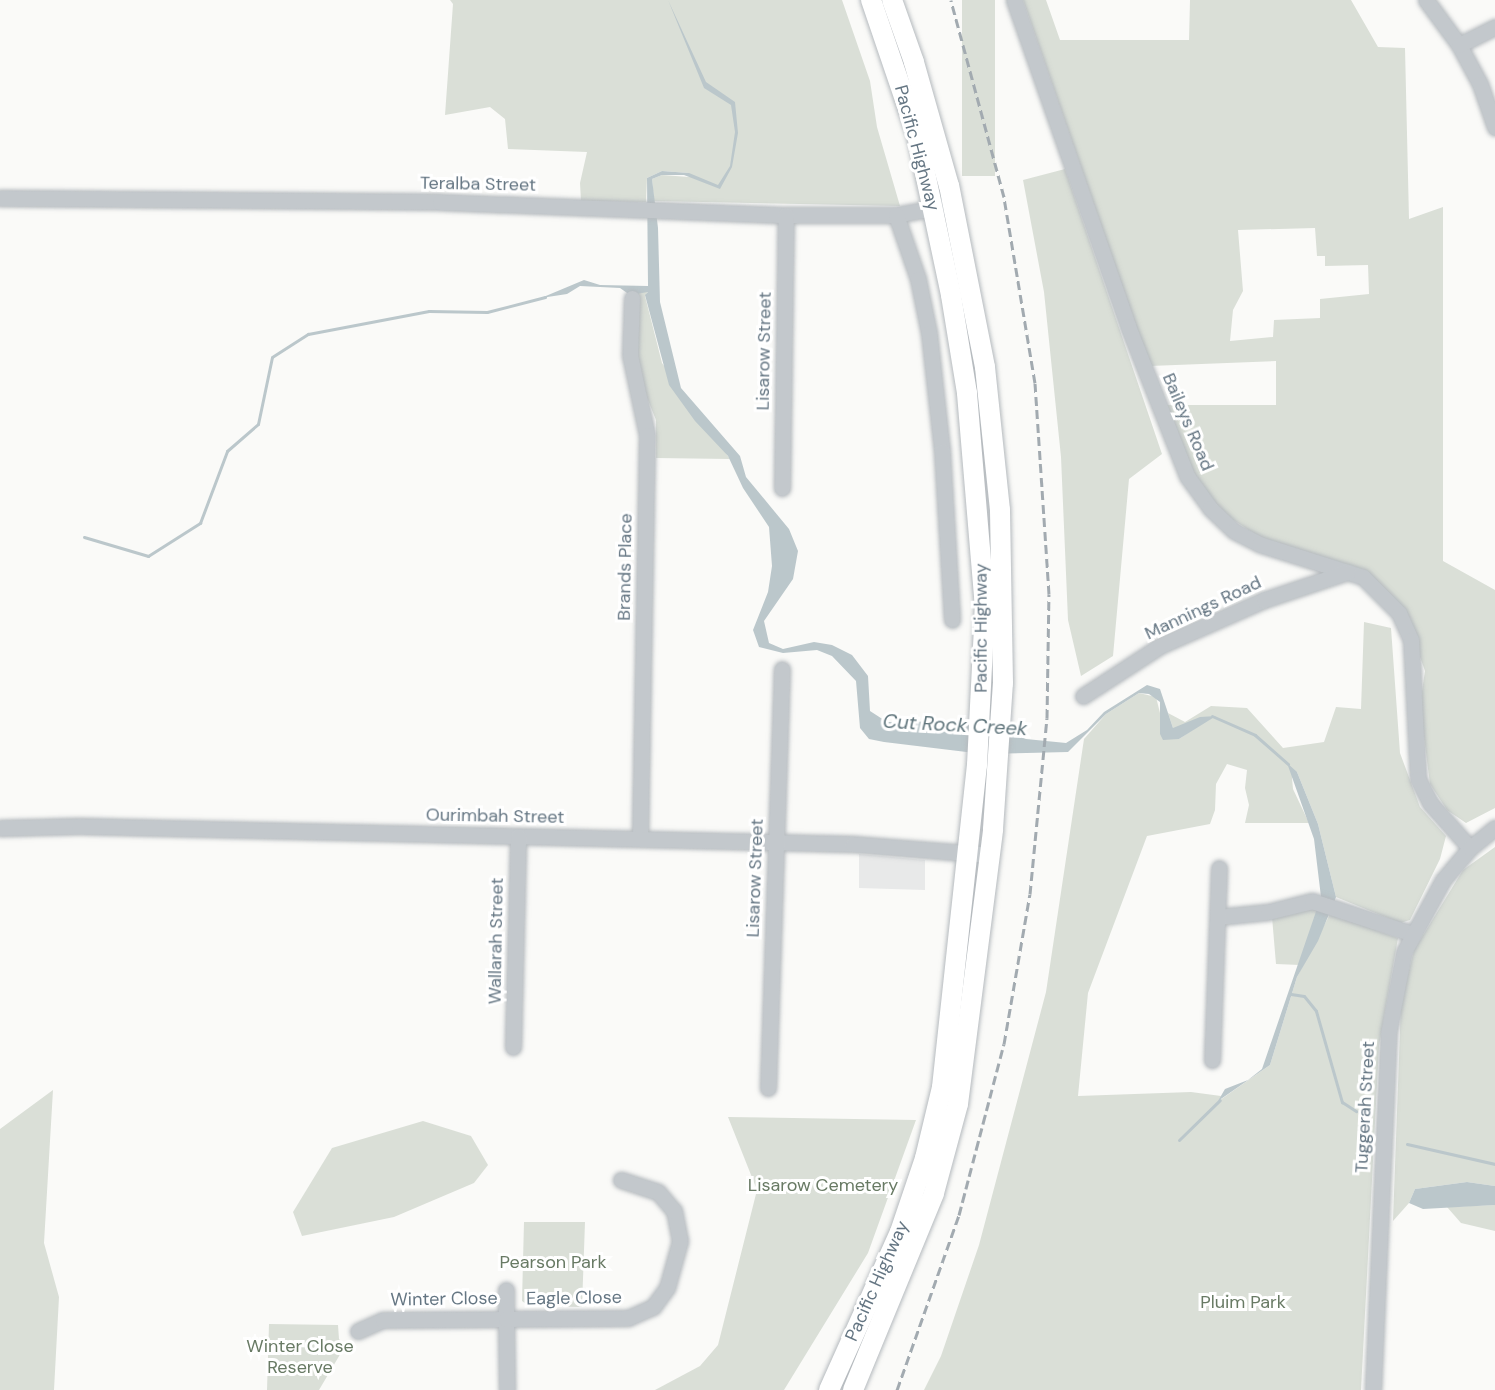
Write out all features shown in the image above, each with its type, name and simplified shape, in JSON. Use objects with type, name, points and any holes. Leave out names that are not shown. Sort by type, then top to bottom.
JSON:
[{"type":"main road","name":"Pacific Highway","points":[[829,1390],[900,1232],[928,1147],[942,1087],[977,765],[985,608],[978,499],[965,382],[933,207],[917,135],[871,0]]},
{"type":"main road","name":"Pacific Highway","points":[[853,1390],[922,1223],[947,1149],[967,1054],[990,855],[1002,711],[1003,587],[995,449],[985,367],[954,204],[914,62],[892,0]]},
{"type":"street","name":"Baileys Road","points":[[1014,0],[1128,326],[1187,476],[1210,508],[1234,531],[1259,544],[1363,577],[1399,614],[1411,640],[1418,779],[1430,803],[1470,848]]},
{"type":"street","points":[[1426,0],[1459,45],[1480,84],[1495,127]]},
{"type":"street","points":[[1459,45],[1495,27]]},
{"type":"street","name":"Teralba Street","points":[[0,198],[663,208],[786,215],[896,215],[954,204]]},
{"type":"street","name":"Lisarow Street","points":[[782,488],[786,215]]},
{"type":"street","name":"Pacific Highway","points":[[896,215],[918,279],[929,333],[942,451],[952,620]]},
{"type":"street","name":"Brands Place","points":[[632,298],[630,355],[647,435],[640,838]]},
{"type":"street","name":"Mannings Road","points":[[1083,696],[1160,646],[1264,600],[1347,572]]},
{"type":"street","name":"Lisarow Street","points":[[768,1088],[782,669]]},
{"type":"street","name":"Ourimbah Street","points":[[0,828],[79,826],[640,838],[776,842],[990,855]]},
{"type":"street","name":"Tuggerah Street","points":[[1373,1390],[1389,1030],[1404,952],[1443,880],[1470,848],[1495,828]]},
{"type":"street","name":"Wallarah Street","points":[[513,1047],[518,836]]},
{"type":"street","points":[[1212,1060],[1219,868]]},
{"type":"street","points":[[1218,917],[1268,912],[1312,901],[1338,907],[1413,934]]},
{"type":"street","name":"Eagle Close","points":[[506,1319],[628,1318],[653,1307],[667,1288],[680,1241],[674,1211],[658,1192],[621,1180]]},
{"type":"street","name":"Winter Close","points":[[358,1331],[383,1320],[506,1319],[506,1290]]},
{"type":"street","points":[[506,1319],[507,1390]]},
{"type":"shaded area","points":[[859,854],[925,860],[925,890],[859,888]]},
{"type":"green space","points":[[450,0],[842,0],[870,81],[877,127],[900,206],[654,201],[652,179],[662,175],[689,177],[689,173],[662,171],[647,178],[646,202],[581,201],[580,183],[587,152],[508,149],[505,119],[490,107],[445,115],[453,4]]},
{"type":"green space","points":[[962,0],[995,0],[995,176],[962,176]]},
{"type":"green space","points":[[1023,0],[1046,0],[1060,40],[1189,40],[1190,0],[1351,0],[1378,47],[1405,48],[1409,219],[1443,207],[1443,561],[1495,590],[1495,808],[1466,823],[1447,810],[1430,784],[1420,705],[1425,671],[1403,608],[1379,584],[1261,538],[1218,510],[1194,476],[1164,405],[1276,405],[1276,361],[1150,366]],"holes":[[[1315,228],[1317,256],[1325,256],[1325,266],[1368,265],[1369,294],[1320,299],[1320,318],[1274,320],[1273,337],[1230,341],[1233,310],[1243,291],[1238,230]]]},
{"type":"green space","points":[[1065,169],[1162,454],[1129,479],[1113,656],[1081,676],[1068,620],[1061,457],[1044,292],[1023,180]]},
{"type":"green space","points":[[634,288],[650,289],[645,296],[662,363],[730,459],[656,458],[656,420],[642,385],[636,353]]},
{"type":"green space","name":"Pluim Park","points":[[1364,622],[1391,628],[1400,753],[1420,807],[1446,836],[1440,859],[1410,920],[1400,923],[1336,897],[1318,824],[1297,772],[1292,778],[1293,789],[1309,823],[1245,823],[1249,805],[1245,788],[1247,770],[1227,764],[1216,784],[1215,810],[1210,824],[1147,836],[1088,993],[1078,1096],[1191,1092],[1221,1096],[1220,1100],[1270,1065],[1297,977],[1330,914],[1398,938],[1379,1046],[1361,1390],[924,1390],[941,1356],[979,1245],[1046,992],[1084,739],[1106,714],[1139,693],[1156,697],[1161,717],[1179,739],[1209,719],[1178,729],[1173,728],[1168,713],[1185,722],[1211,706],[1247,708],[1283,748],[1324,742],[1336,707],[1361,709]]},
{"type":"green space","points":[[1495,847],[1495,1186],[1467,1182],[1415,1189],[1409,1203],[1393,1221],[1401,1003],[1414,950],[1463,870]]},
{"type":"green space","points":[[1318,908],[1300,965],[1276,964],[1272,917]]},
{"type":"green space","points":[[53,1090],[44,1243],[59,1297],[54,1390],[0,1390],[0,1129]]},
{"type":"green space","name":"Lisarow Cemetery","points":[[728,1117],[916,1120],[868,1253],[784,1390],[655,1390],[700,1366],[718,1345],[757,1190]]},
{"type":"green space","points":[[423,1121],[471,1136],[488,1165],[474,1183],[394,1217],[302,1236],[293,1212],[332,1148]]},
{"type":"green space","points":[[1495,1205],[1495,1231],[1461,1223],[1447,1207]]},
{"type":"green space","name":"Pearson Park","points":[[524,1222],[585,1222],[582,1307],[529,1306],[522,1301]]},
{"type":"green space","name":"Winter Close Reserve","points":[[269,1324],[338,1325],[339,1339],[345,1346],[319,1390],[267,1390]]},
{"type":"water","points":[[668,0],[706,82],[735,102],[738,133],[732,167],[720,189],[684,175],[662,175],[652,179],[658,228],[660,302],[681,388],[740,456],[746,477],[789,529],[798,551],[793,579],[764,621],[769,643],[783,649],[814,642],[832,645],[852,655],[868,676],[870,711],[887,722],[982,721],[1026,739],[1066,743],[1087,730],[1104,712],[1147,685],[1160,689],[1173,728],[1200,717],[1216,716],[1179,739],[1163,740],[1160,734],[1160,702],[1149,694],[1139,693],[1106,714],[1068,752],[983,754],[884,742],[869,739],[860,728],[856,681],[832,656],[817,650],[783,653],[759,647],[753,630],[768,592],[772,566],[769,527],[743,488],[728,456],[695,421],[669,385],[645,295],[648,292],[630,295],[620,288],[580,286],[567,294],[541,298],[584,280],[600,285],[648,286],[647,178],[662,171],[689,173],[718,185],[730,166],[735,132],[731,105],[704,88]]},
{"type":"water","points":[[1287,763],[1297,772],[1318,824],[1336,897],[1318,941],[1297,977],[1270,1065],[1218,1101],[1225,1089],[1248,1080],[1262,1069],[1321,897],[1314,839]]},
{"type":"water","points":[[1467,1182],[1495,1186],[1495,1205],[1423,1209],[1409,1203],[1415,1189]]},
{"type":"waterway","points":[[84,537],[148,556],[200,523],[227,451],[258,424],[272,357],[308,334],[429,311],[487,312],[545,297]]},
{"type":"waterway","name":"Cut Rock Creek","points":[[1212,716],[1255,735],[1288,764]]},
{"type":"waterway","name":"Cut Rock Creek","points":[[1291,994],[1304,996],[1316,1011],[1342,1102],[1356,1111]]},
{"type":"waterway","points":[[1179,1140],[1220,1100]]},
{"type":"waterway","name":"Cut Rock Creek","points":[[1407,1144],[1495,1164]]},
{"type":"railway","points":[[897,1390],[959,1215],[1004,1044],[1030,894],[1047,718],[1049,594],[1035,383],[1004,197],[951,0]]}]
